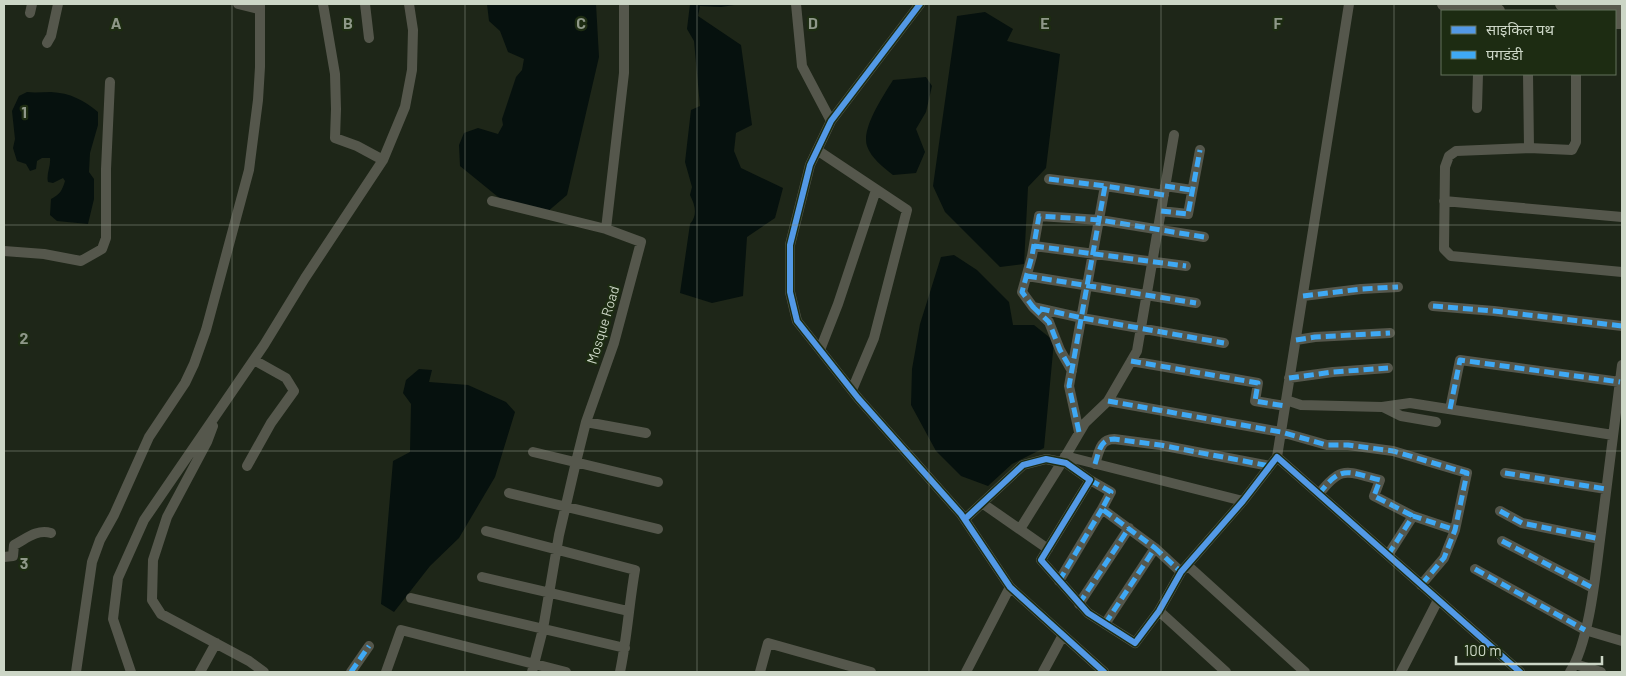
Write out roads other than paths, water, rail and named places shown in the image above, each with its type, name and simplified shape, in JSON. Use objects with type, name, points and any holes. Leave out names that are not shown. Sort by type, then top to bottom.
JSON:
[{"type":"main road","points":[[1444,4],[1479,10]]},
{"type":"main road","points":[[1562,4],[1622,9]]},
{"type":"street","points":[[47,43],[51,36],[58,4]]},
{"type":"street","points":[[76,672],[92,562],[100,540],[114,515],[149,437],[185,383],[194,364],[206,330],[249,170],[258,100],[260,6],[238,4]]},
{"type":"street","points":[[323,4],[335,74],[335,138],[357,146],[383,160]]},
{"type":"street","points":[[365,4],[369,38]]},
{"type":"street","points":[[131,672],[113,619],[118,578],[144,520],[254,360],[305,278],[383,160],[405,107],[412,70],[412,30],[409,4]]},
{"type":"street","points":[[492,201],[606,229],[624,73],[624,4]]},
{"type":"street","points":[[796,4],[802,66],[831,121]]},
{"type":"street","points":[[920,4],[831,121],[810,165],[790,244],[790,292],[797,321],[852,390],[965,519],[1010,587],[1104,672]]},
{"type":"street","points":[[1090,480],[1041,560],[1088,614],[1134,643],[1159,611],[1184,569],[1243,501],[1274,461],[1286,403],[1349,4]]},
{"type":"street","points":[[1477,108],[1478,75]]},
{"type":"street","points":[[1528,75],[1528,148]]},
{"type":"street","points":[[1576,75],[1576,142],[1572,150],[1528,148],[1456,151],[1449,156],[1445,167],[1444,249],[1451,256],[1622,272]]},
{"type":"street","points":[[4,250],[44,254],[81,261],[102,249],[106,238],[106,169],[110,82]]},
{"type":"street","points":[[1020,529],[1085,422],[1108,401],[1137,351],[1174,135]]},
{"type":"street","points":[[817,150],[906,210],[874,338],[852,390]]},
{"type":"street","points":[[1161,211],[1188,214],[1200,150]]},
{"type":"street","points":[[1049,179],[1164,191],[1192,190]]},
{"type":"street","points":[[1079,432],[1069,386],[1105,186]]},
{"type":"street","points":[[820,350],[838,304],[876,190]]},
{"type":"street","points":[[1444,201],[1622,217]]},
{"type":"street","points":[[1072,372],[1060,350],[1049,322],[1033,307],[1022,292],[1034,246],[1039,216],[1100,220],[1204,237]]},
{"type":"street","name":"Mosque Road","points":[[532,668],[543,629],[556,550],[586,422],[614,344],[641,242],[606,229]]},
{"type":"street","points":[[1034,246],[1152,260],[1186,266]]},
{"type":"street","points":[[1027,276],[1196,303]]},
{"type":"street","points":[[1303,296],[1361,288],[1398,287]]},
{"type":"street","points":[[1433,306],[1494,310],[1622,326]]},
{"type":"street","points":[[1033,307],[1082,318],[1224,343]]},
{"type":"street","points":[[1296,340],[1316,337],[1390,333]]},
{"type":"street","points":[[247,466],[271,423],[294,391],[286,378],[254,360]]},
{"type":"street","points":[[1450,409],[1460,360],[1620,382]]},
{"type":"street","points":[[1131,361],[1258,383],[1255,401],[1301,405],[1382,407],[1410,403],[1613,435]]},
{"type":"street","points":[[1601,672],[1572,668],[1585,630],[1594,588],[1622,365]]},
{"type":"street","points":[[1290,378],[1333,372],[1388,368]]},
{"type":"street","points":[[1108,401],[1281,432],[1327,445],[1348,445],[1393,451],[1467,473],[1455,530],[1444,558],[1421,585]]},
{"type":"street","points":[[1382,407],[1401,416],[1436,422]]},
{"type":"street","points":[[218,411],[207,442],[167,517],[152,560],[152,600],[161,614],[249,661],[264,672]]},
{"type":"street","points":[[586,422],[646,434]]},
{"type":"street","points":[[1094,464],[1102,443],[1108,439],[1274,461],[1318,494],[1520,672]]},
{"type":"street","points":[[533,452],[658,482]]},
{"type":"street","points":[[965,519],[1023,465],[1046,459],[1064,459],[1094,464],[1243,501]]},
{"type":"street","points":[[1059,581],[1111,492],[1090,480],[1066,463],[1064,459]]},
{"type":"street","points":[[1318,494],[1339,473],[1345,472],[1374,478],[1380,480],[1374,496],[1413,516],[1455,530]]},
{"type":"street","points":[[1505,473],[1606,489]]},
{"type":"street","points":[[509,493],[658,529]]},
{"type":"street","points":[[982,503],[1048,549]]},
{"type":"street","points":[[1102,509],[1184,569],[1305,672]]},
{"type":"street","points":[[1500,511],[1522,523],[1600,539]]},
{"type":"street","points":[[1388,555],[1413,516]]},
{"type":"street","points":[[1079,604],[1129,528]]},
{"type":"street","points":[[4,557],[13,556],[14,545],[35,532],[44,531],[51,533]]},
{"type":"street","points":[[486,531],[635,570],[620,672]]},
{"type":"street","points":[[1502,541],[1594,588]]},
{"type":"street","points":[[1105,624],[1155,548]]},
{"type":"street","points":[[1475,569],[1585,630],[1622,641]]},
{"type":"street","points":[[482,577],[628,611]]},
{"type":"street","points":[[966,672],[1010,587]]},
{"type":"street","points":[[411,598],[625,648]]},
{"type":"street","points":[[1401,672],[1438,600]]},
{"type":"street","points":[[1159,611],[1226,672]]},
{"type":"street","points":[[386,672],[401,630],[532,668],[566,672]]},
{"type":"street","points":[[1043,672],[1063,635]]},
{"type":"street","points":[[200,672],[216,643]]},
{"type":"street","points":[[760,672],[768,643],[871,672]]},
{"type":"street","points":[[351,672],[369,646]]}]
